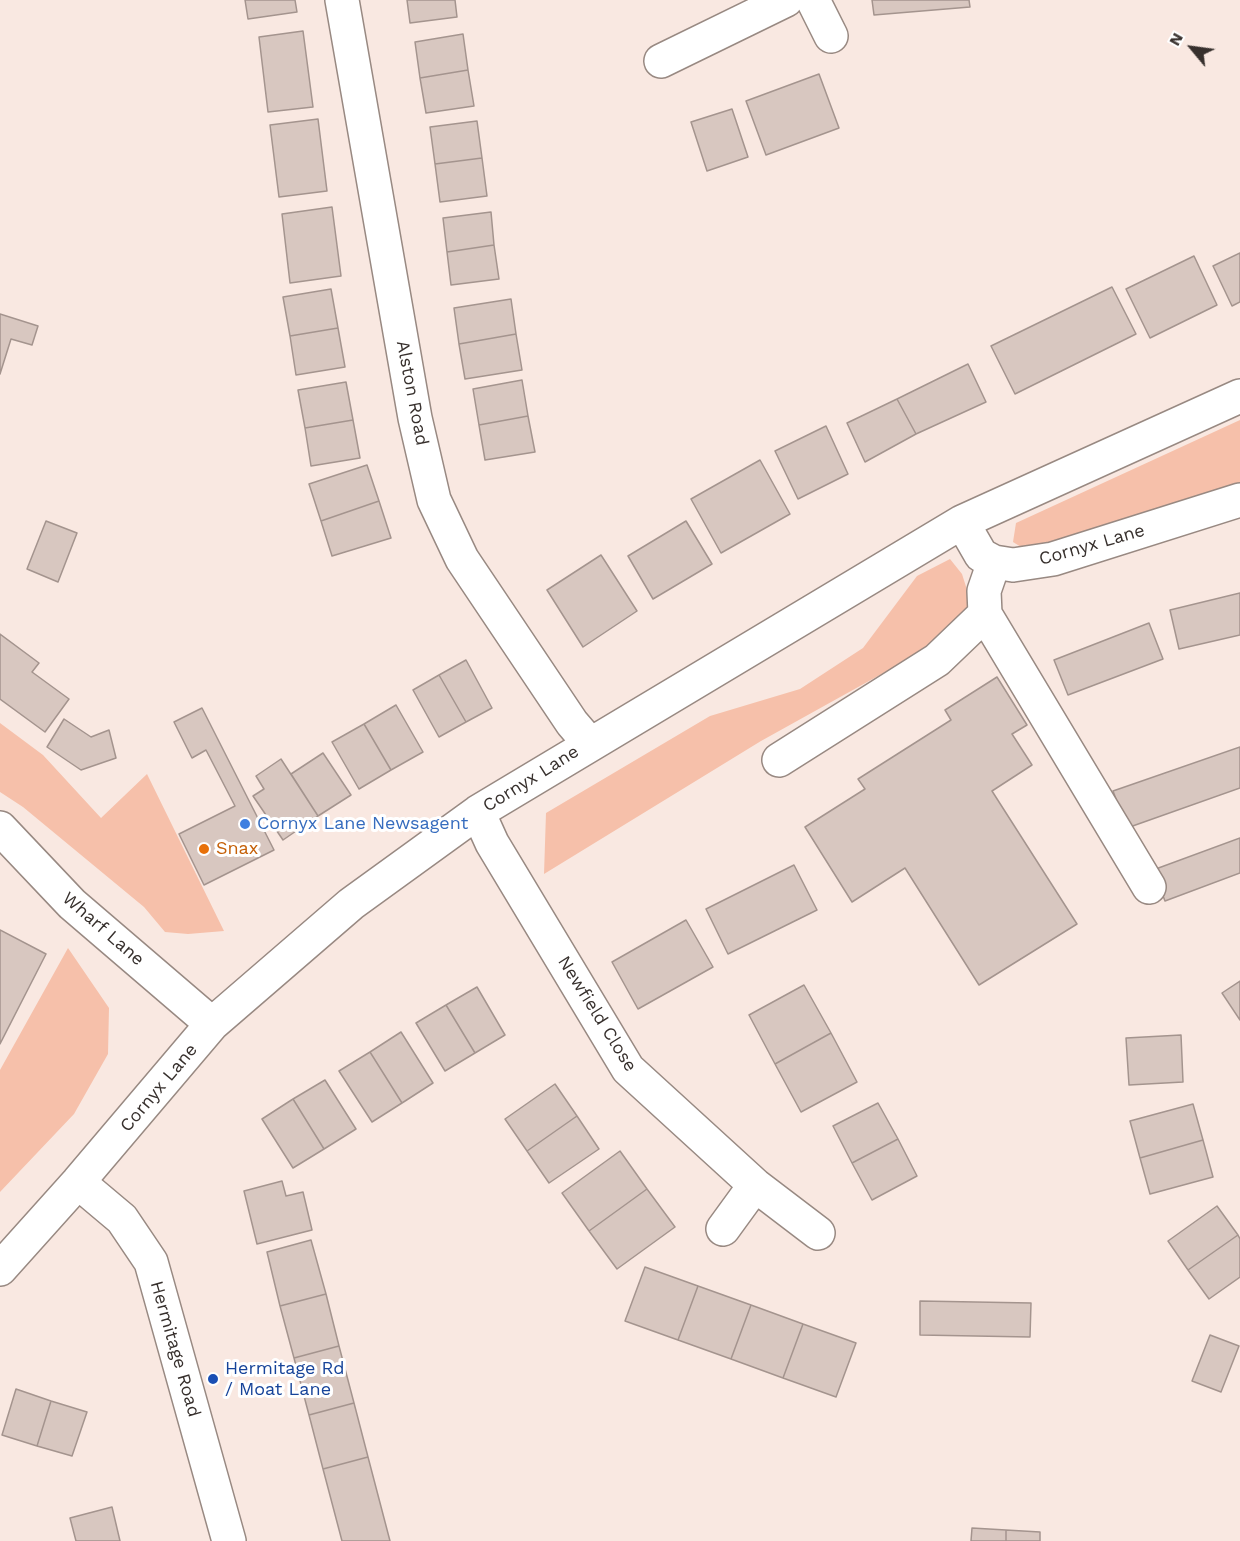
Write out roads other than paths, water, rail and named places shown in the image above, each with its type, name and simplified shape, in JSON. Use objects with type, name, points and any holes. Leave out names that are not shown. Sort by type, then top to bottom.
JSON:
[{"type":"street","name":"Alston Road","points":[[342,0],[415,418],[434,500],[462,559],[572,723],[590,744]]},
{"type":"street","points":[[661,61],[786,0]]},
{"type":"street","points":[[813,0],[831,36]]},
{"type":"street","name":"Cornyx Lane","points":[[0,1269],[78,1182],[212,1024],[351,904],[478,812],[962,522],[1240,396]]},
{"type":"street","name":"Cornyx Lane","points":[[994,562],[1013,565],[1053,559],[1240,500]]},
{"type":"street","points":[[962,522],[981,555],[994,562],[984,591],[985,614],[1149,887]]},
{"type":"street","points":[[780,760],[937,660],[985,614]]},
{"type":"street","name":"Newfield Close","points":[[478,812],[492,843],[628,1069],[754,1185],[818,1233]]},
{"type":"street","name":"Wharf Lane","points":[[0,828],[72,904],[212,1024]]},
{"type":"street","name":"Hermitage Road","points":[[78,1182],[122,1219],[152,1262],[229,1541]]},
{"type":"street","points":[[723,1230],[754,1185]]},
{"type":"place","name":"Cornyx Lane Newsagent","points":[[245,824]]},
{"type":"place","name":"Snax","points":[[204,849]]},
{"type":"place","name":"Hermitage Rd / Moat Lane","points":[[213,1379]]}]
